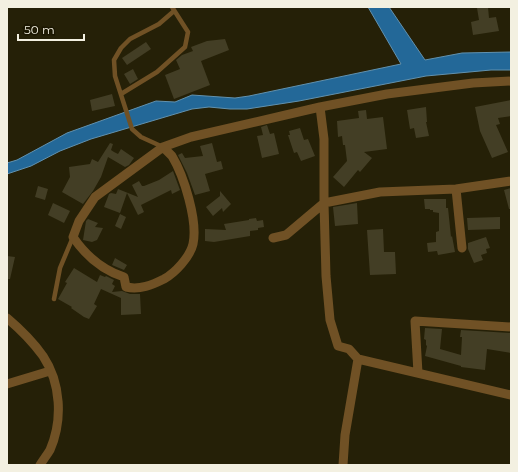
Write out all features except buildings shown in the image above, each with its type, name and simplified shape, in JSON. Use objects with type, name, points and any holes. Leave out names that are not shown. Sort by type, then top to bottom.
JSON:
[{"type":"street","points":[[163,147],[171,156],[184,182],[195,229],[193,246],[184,261],[172,275],[152,285],[135,288],[126,287],[124,278],[96,263],[82,250],[73,237],[79,221],[95,197],[163,147],[191,137],[320,107],[387,94],[473,83],[511,81]]},
{"type":"street","points":[[320,107],[324,139],[326,276],[330,320],[338,346],[349,349],[358,359],[511,395]]},
{"type":"street","points":[[273,238],[286,235],[324,203],[380,192],[456,189],[511,181]]},
{"type":"street","points":[[456,189],[462,248]]},
{"type":"street","points":[[7,318],[22,331],[43,356],[57,389],[59,416],[56,433],[49,450],[40,465]]},
{"type":"street","points":[[418,373],[415,321],[511,327]]},
{"type":"street","points":[[343,465],[345,435],[358,359]]},
{"type":"street","points":[[7,384],[50,371]]},
{"type":"lane","points":[[121,94],[157,72],[185,47],[188,32],[173,9],[159,24],[130,39],[121,48],[114,60],[115,76],[132,129],[140,137],[163,147]]},
{"type":"lane","points":[[54,299],[60,268],[73,237]]},
{"type":"water","points":[[368,7],[389,7],[425,60],[462,53],[511,52],[511,70],[491,70],[426,76],[299,101],[247,109],[209,107],[192,109],[91,139],[60,151],[31,166],[7,174],[7,163],[17,160],[67,133],[156,101],[175,102],[192,95],[235,98],[249,96],[401,64]]}]
